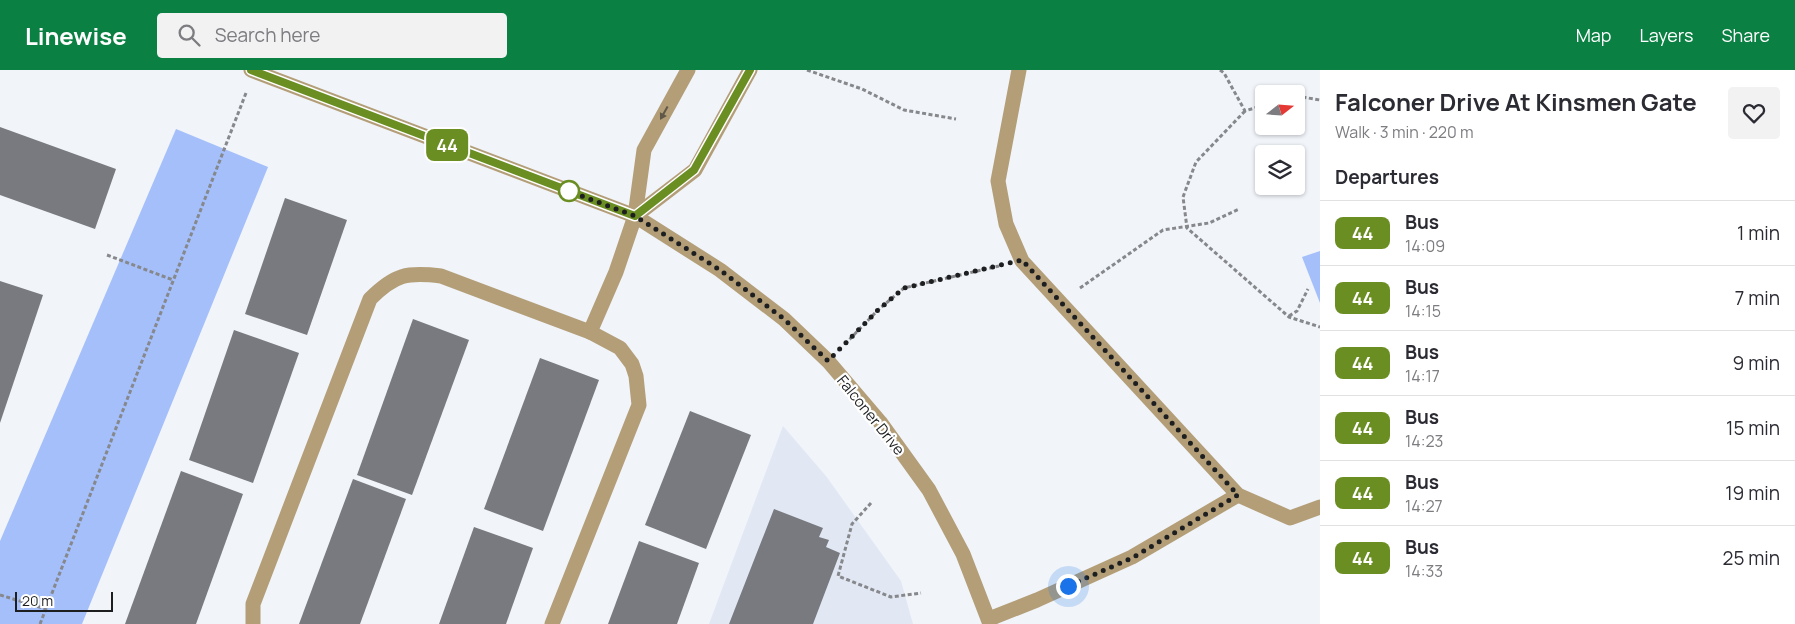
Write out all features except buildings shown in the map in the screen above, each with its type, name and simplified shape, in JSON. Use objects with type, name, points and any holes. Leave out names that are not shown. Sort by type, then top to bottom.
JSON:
[{"type":"street","points":[[590,332],[616,272],[635,216],[644,150],[688,70]]},
{"type":"street","points":[[635,216],[694,170],[750,70]]},
{"type":"street","points":[[1019,70],[998,182],[1006,224],[1022,260],[1238,495],[1290,518],[1320,508]]},
{"type":"street","name":"Falconer Drive","points":[[252,71],[635,216],[720,270],[784,319],[828,361],[880,422],[929,490],[963,554],[989,621]]},
{"type":"street","points":[[253,624],[253,604],[370,299],[386,283],[408,275],[421,274],[441,276],[590,332],[620,348],[632,364],[636,376],[639,405],[552,624]]},
{"type":"street","points":[[989,621],[1132,558],[1238,495]]},
{"type":"path","points":[[807,70],[862,89],[904,110],[956,119]]},
{"type":"path","points":[[1220,70],[1224,73],[1245,111]]},
{"type":"path","points":[[40,624],[252,71]]},
{"type":"path","points":[[1305,98],[1320,100]]},
{"type":"path","points":[[1255,108],[1245,111],[1196,162],[1183,197],[1187,228],[1289,317],[1320,327]]},
{"type":"path","points":[[1060,302],[1163,230],[1209,224],[1240,209]]},
{"type":"path","points":[[107,255],[173,280]]},
{"type":"path","points":[[828,361],[878,310],[904,288],[1022,260]]},
{"type":"path","points":[[1289,317],[1297,312],[1308,289]]},
{"type":"path","points":[[872,502],[852,524],[838,576],[891,597],[921,593]]},
{"type":"path","points":[[0,595],[46,609]]},
{"type":"shaded area","points":[[176,129],[268,167],[82,624],[0,624],[0,541]]},
{"type":"shaded area","points":[[1320,251],[1320,303],[1302,257]]},
{"type":"shaded area","points":[[783,426],[826,476],[901,581],[913,624],[709,624]]},
{"type":"bus line","name":"44","points":[[251,70],[635,216],[694,170],[750,70]]},
{"type":"route","points":[[569,191],[563,189],[635,216],[720,270],[784,319],[828,361],[878,310],[904,288],[1022,260],[1238,495],[1132,558],[1068,586]]}]
